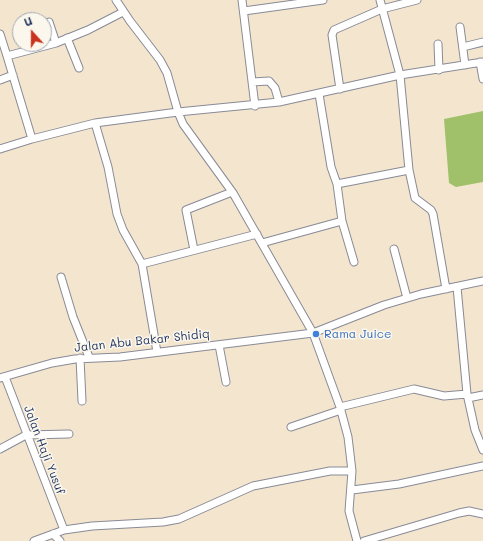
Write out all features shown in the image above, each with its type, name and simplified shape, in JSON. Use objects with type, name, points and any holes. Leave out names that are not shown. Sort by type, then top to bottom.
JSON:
[{"type":"street","points":[[116,0],[122,12],[165,68],[178,112],[200,149],[232,192],[313,333],[341,408],[348,437],[352,471],[352,490],[349,511],[357,541]]},
{"type":"street","points":[[242,0],[255,106]]},
{"type":"street","points":[[244,10],[323,0]]},
{"type":"street","points":[[380,0],[400,75],[410,170],[415,198],[431,210],[433,214],[446,289]]},
{"type":"street","points":[[340,89],[332,33],[341,26],[382,9],[418,0]]},
{"type":"street","points":[[7,56],[56,43],[122,12]]},
{"type":"street","points":[[460,27],[465,65]]},
{"type":"street","points":[[52,31],[56,43]]},
{"type":"street","points":[[0,34],[32,139]]},
{"type":"street","points":[[67,38],[79,68]]},
{"type":"street","points":[[463,47],[483,42]]},
{"type":"street","points":[[438,44],[439,70]]},
{"type":"street","points":[[0,149],[95,123],[178,112],[255,106],[319,94],[400,75],[482,62],[483,79]]},
{"type":"street","points":[[0,80],[13,75]]},
{"type":"street","points":[[252,82],[269,81],[275,88],[279,102]]},
{"type":"street","points":[[319,94],[331,167],[337,184],[342,221],[354,262]]},
{"type":"street","points":[[95,123],[108,167],[117,214],[123,230],[142,264],[157,352]]},
{"type":"street","points":[[337,184],[410,170]]},
{"type":"street","points":[[194,250],[186,210],[232,192]]},
{"type":"street","points":[[262,243],[342,221]]},
{"type":"street","points":[[142,264],[256,234]]},
{"type":"street","points":[[394,249],[407,298]]},
{"type":"street","points":[[61,277],[73,317],[89,357]]},
{"type":"street","name":"Jalan Abu Bakar Shidiq","points":[[3,378],[52,363],[80,358],[120,357],[313,333],[349,318],[407,298],[483,281]]},
{"type":"street","points":[[457,287],[468,396],[475,430],[483,450]]},
{"type":"street","points":[[219,345],[226,382]]},
{"type":"street","points":[[80,358],[82,401]]},
{"type":"street","name":"Jalan Haji Yusuf","points":[[3,378],[64,530]]},
{"type":"street","points":[[291,427],[341,408],[414,389],[444,396],[483,395]]},
{"type":"street","points":[[0,449],[26,435],[68,434]]},
{"type":"street","points":[[352,490],[399,484],[483,466]]},
{"type":"street","points":[[34,541],[64,530],[92,526],[163,522],[179,519],[253,486],[330,472],[352,471]]},
{"type":"street","points":[[364,541],[459,513],[469,511],[483,514]]},
{"type":"street","points":[[53,534],[60,541]]},
{"type":"green space","points":[[483,111],[483,182],[456,187],[449,183],[444,119]]},
{"type":"place","name":"Rama Juice","points":[[316,334]]}]
